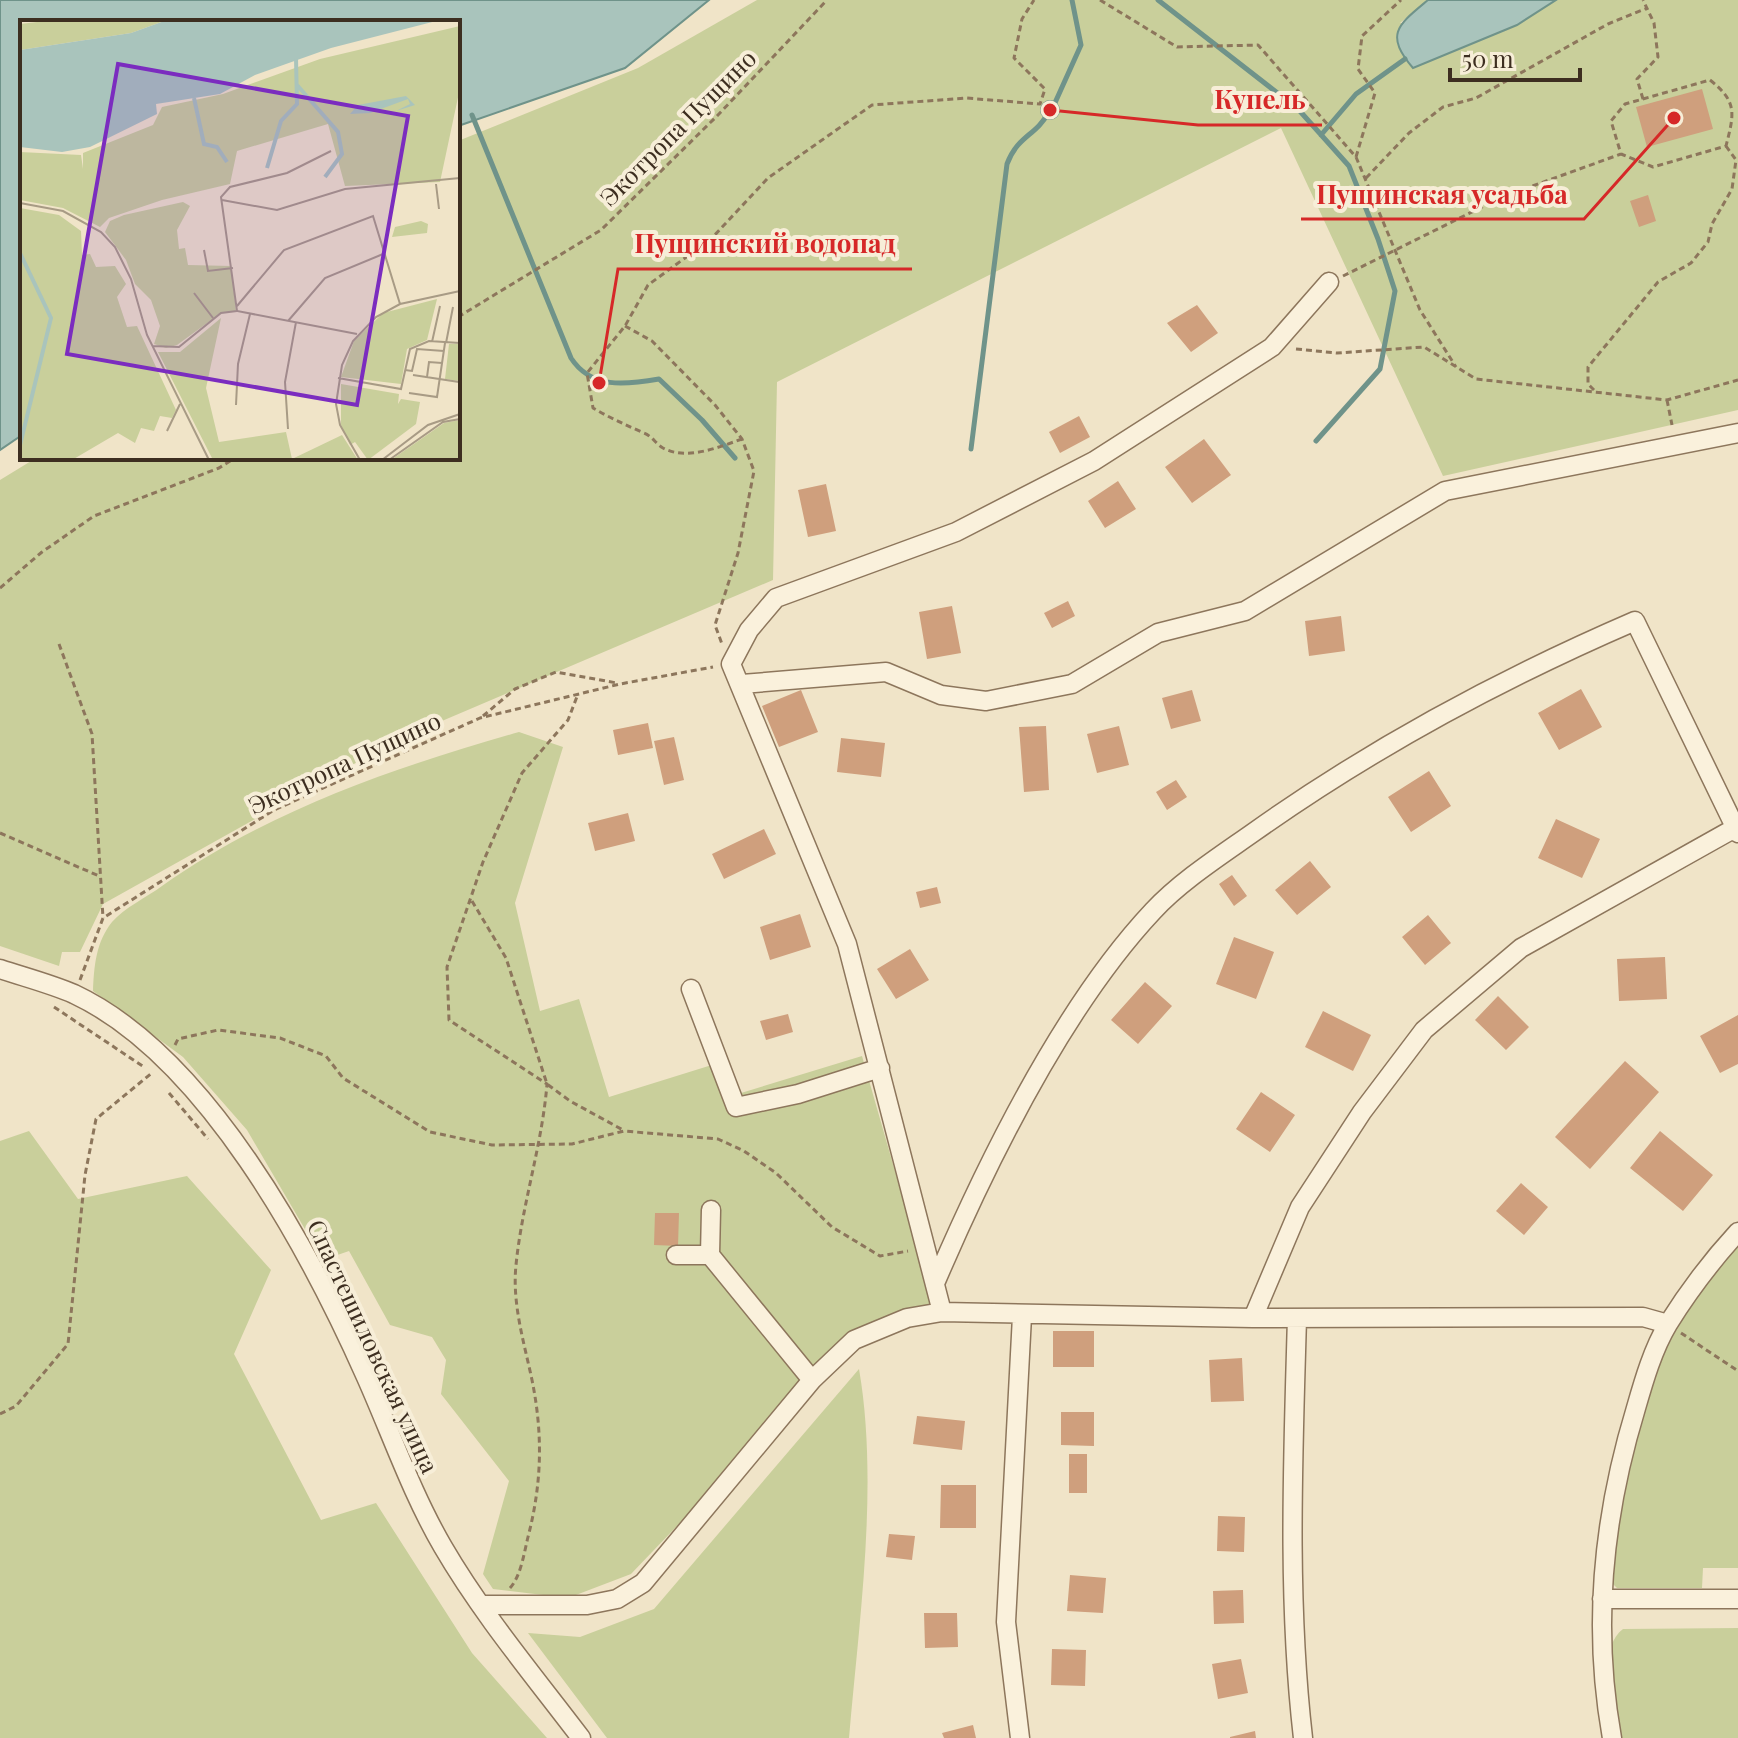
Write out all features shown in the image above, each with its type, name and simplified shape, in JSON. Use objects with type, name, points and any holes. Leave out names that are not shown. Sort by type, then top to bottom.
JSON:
[{"type":"street","points":[[942,1312],[847,944],[742,684],[731,664],[749,630],[776,598],[956,532],[1094,461],[1272,347],[1329,282]]},
{"type":"street","points":[[742,684],[886,672],[941,695],[986,701],[1072,684],[1158,633],[1245,611],[1445,491],[1738,433]]},
{"type":"street","points":[[936,1281],[993,1158],[1078,1006],[1154,910],[1221,855],[1337,777],[1572,648],[1635,621],[1737,831],[1521,948],[1424,1030],[1362,1112],[1300,1207],[1253,1318]]},
{"type":"street","name":"Спастешиловская улица","points":[[0,969],[75,995],[127,1028],[159,1068],[217,1120],[297,1236],[349,1338],[443,1546],[581,1738]]},
{"type":"street","points":[[691,989],[736,1107],[798,1094],[880,1068]]},
{"type":"street","points":[[711,1210],[710,1255],[812,1380]]},
{"type":"street","points":[[1612,1738],[1604,1696],[1602,1599],[1608,1517],[1618,1465],[1648,1366],[1668,1324],[1738,1232]]},
{"type":"street","points":[[676,1255],[710,1255]]},
{"type":"street","points":[[483,1605],[587,1605],[617,1599],[643,1583],[812,1380],[854,1340],[907,1318],[942,1312],[1022,1316],[1253,1318],[1643,1317],[1668,1324]]},
{"type":"street","points":[[1020,1738],[1006,1622],[1022,1316]]},
{"type":"street","points":[[1297,1318],[1292,1553],[1296,1674],[1303,1738]]},
{"type":"street","points":[[1602,1599],[1738,1599]]},
{"type":"path","name":"Экотропа Пущино","points":[[460,316],[601,230],[717,116],[827,0]]},
{"type":"path","points":[[742,439],[708,450],[680,454],[662,448],[648,434],[620,424],[593,408],[587,373],[625,326],[648,285],[711,239],[768,178],[872,105],[966,98],[1040,104],[1045,89],[1014,58],[1022,19],[1034,0]]},
{"type":"path","points":[[1100,0],[1177,47],[1258,45],[1356,157],[1420,310],[1456,367]]},
{"type":"path","points":[[1356,157],[1375,93],[1358,69],[1362,36],[1401,0]]},
{"type":"path","points":[[1643,0],[1654,23],[1658,57],[1637,79],[1643,99]]},
{"type":"path","points":[[1365,179],[1409,133],[1443,107],[1476,98],[1608,24],[1647,8]]},
{"type":"path","points":[[1595,391],[1588,384],[1588,367],[1658,282],[1691,263],[1708,242],[1712,224],[1728,198],[1736,160],[1726,146],[1734,112],[1727,93],[1710,80],[1625,104],[1611,121],[1621,154]]},
{"type":"path","points":[[1329,282],[1502,197],[1621,154],[1653,167],[1726,146]]},
{"type":"path","points":[[625,326],[652,341],[715,405],[742,439],[754,471],[738,553],[715,625],[731,664]]},
{"type":"path","points":[[1272,347],[1337,353],[1424,347],[1476,379],[1667,400],[1738,380]]},
{"type":"path","points":[[1667,400],[1672,425]]},
{"type":"path","points":[[0,588],[42,552],[94,516],[219,468],[232,460]]},
{"type":"path","points":[[59,644],[92,734],[103,918],[75,995]]},
{"type":"path","name":"Экотропа Пущино","points":[[103,918],[274,810],[480,718],[620,684],[731,664]]},
{"type":"path","name":"Экотропа Пущино","points":[[480,718],[515,689],[556,672],[620,684]]},
{"type":"path","points":[[578,694],[568,720],[522,773],[483,862],[447,967],[449,1020],[474,1040],[533,1071],[570,1101],[624,1131]]},
{"type":"path","points":[[0,833],[100,877]]},
{"type":"path","points":[[472,901],[506,958],[547,1084],[540,1145],[527,1194],[516,1267],[516,1307],[542,1447],[538,1499],[513,1586],[483,1605]]},
{"type":"path","points":[[51,1004],[159,1068]]},
{"type":"path","points":[[0,1414],[16,1406],[68,1344],[85,1175],[96,1119],[159,1068],[178,1039],[218,1030],[280,1038],[326,1056],[343,1078],[430,1132],[492,1145],[572,1144],[624,1131],[718,1139],[744,1151],[776,1173],[832,1227],[880,1256],[905,1250],[928,1254]]},
{"type":"path","points":[[1668,1324],[1738,1371]]},
{"type":"green space","points":[[757,0],[1428,0],[1400,23],[1517,25],[1556,0],[1738,0],[1738,410],[1443,476],[1281,128],[777,382],[773,580],[395,741],[103,904],[80,952],[62,952],[59,966],[0,946],[0,480],[33,460],[460,460],[460,140],[638,68]]},
{"type":"green space","points":[[519,732],[563,747],[515,903],[540,1011],[579,999],[609,1097],[715,1064],[728,1097],[862,1056],[935,1311],[854,1341],[631,1574],[568,1598],[493,1589],[483,1574],[509,1481],[441,1394],[446,1360],[432,1337],[390,1325],[349,1251],[323,1260],[247,1130],[183,1057],[93,991],[99,946],[112,922],[129,907],[203,859],[289,813],[334,794]]},
{"type":"green space","points":[[29,1131],[78,1199],[187,1176],[271,1270],[234,1354],[321,1520],[376,1503],[472,1653],[547,1738],[0,1738],[0,1141]]},
{"type":"green space","points":[[1738,1239],[1738,1568],[1703,1568],[1702,1588],[1617,1588],[1610,1581],[1615,1517],[1654,1367],[1699,1292]]},
{"type":"green space","points":[[859,1369],[865,1413],[867,1505],[849,1738],[607,1738],[528,1633],[580,1637],[654,1609]]},
{"type":"green space","points":[[1738,1628],[1738,1738],[1621,1738],[1608,1665],[1615,1638],[1623,1629]]},
{"type":"water","points":[[0,0],[709,0],[625,68],[460,125],[460,20],[20,20],[20,436],[0,450]]},
{"type":"water","points":[[1428,0],[1556,0],[1517,25],[1413,68],[1399,47],[1398,31],[1409,16]]},
{"type":"water","points":[[1050,101],[1059,110],[1050,119],[1041,110]]},
{"type":"building","points":[[1702,89],[1713,129],[1647,147],[1636,107]]},
{"type":"building","points":[[1648,195],[1656,221],[1639,227],[1630,201]]},
{"type":"building","points":[[1197,305],[1218,333],[1191,352],[1167,323]]},
{"type":"building","points":[[1079,416],[1090,437],[1060,453],[1049,432]]},
{"type":"building","points":[[1204,439],[1231,475],[1192,503],[1165,467]]},
{"type":"building","points":[[1118,481],[1136,509],[1105,528],[1088,501]]},
{"type":"building","points":[[826,484],[836,531],[808,537],[798,490]]},
{"type":"building","points":[[1068,601],[1075,616],[1052,628],[1044,613]]},
{"type":"building","points":[[952,606],[961,653],[927,659],[919,612]]},
{"type":"building","points":[[1341,616],[1345,651],[1309,656],[1305,621]]},
{"type":"building","points":[[1581,689],[1602,727],[1559,750],[1538,713]]},
{"type":"building","points":[[801,690],[818,732],[779,747],[762,706]]},
{"type":"building","points":[[1192,690],[1201,721],[1171,729],[1162,698]]},
{"type":"building","points":[[648,723],[653,748],[618,755],[613,730]]},
{"type":"building","points":[[1046,726],[1049,790],[1024,792],[1019,727]]},
{"type":"building","points":[[1119,726],[1129,765],[1097,773],[1087,734]]},
{"type":"building","points":[[674,737],[684,780],[664,785],[654,741]]},
{"type":"building","points":[[841,738],[885,743],[881,777],[837,772]]},
{"type":"building","points":[[1429,771],[1451,806],[1411,832],[1388,797]]},
{"type":"building","points":[[1176,780],[1187,797],[1167,810],[1156,792]]},
{"type":"building","points":[[628,813],[635,841],[595,851],[588,823]]},
{"type":"building","points":[[1556,819],[1600,839],[1582,878],[1538,858]]},
{"type":"building","points":[[764,829],[776,854],[724,879],[712,854]]},
{"type":"building","points":[[1310,861],[1331,887],[1297,915],[1275,890]]},
{"type":"building","points":[[1232,875],[1247,896],[1234,906],[1219,884]]},
{"type":"building","points":[[937,887],[941,903],[920,908],[916,892]]},
{"type":"building","points":[[800,914],[811,947],[770,960],[760,927]]},
{"type":"building","points":[[1428,915],[1451,943],[1425,965],[1402,937]]},
{"type":"building","points":[[1234,937],[1274,952],[1256,999],[1216,984]]},
{"type":"building","points":[[910,949],[929,980],[896,999],[877,969]]},
{"type":"building","points":[[1665,957],[1667,999],[1619,1001],[1617,959]]},
{"type":"building","points":[[1145,982],[1172,1006],[1138,1044],[1111,1020]]},
{"type":"building","points":[[1498,996],[1529,1027],[1506,1050],[1475,1020]]},
{"type":"building","points":[[1323,1011],[1371,1035],[1353,1071],[1305,1047]]},
{"type":"building","points":[[788,1014],[793,1032],[766,1040],[760,1021]]},
{"type":"building","points":[[1738,1015],[1738,1064],[1720,1073],[1700,1036]]},
{"type":"building","points":[[1625,1061],[1659,1092],[1590,1169],[1555,1137]]},
{"type":"building","points":[[1261,1092],[1295,1115],[1270,1152],[1236,1129]]},
{"type":"building","points":[[1660,1131],[1713,1175],[1683,1211],[1630,1168]]},
{"type":"building","points":[[1521,1183],[1548,1207],[1524,1235],[1496,1211]]},
{"type":"building","points":[[655,1213],[679,1213],[678,1246],[654,1245]]},
{"type":"building","points":[[1053,1331],[1094,1331],[1094,1367],[1053,1367]]},
{"type":"building","points":[[1242,1358],[1244,1401],[1211,1402],[1209,1360]]},
{"type":"building","points":[[1061,1412],[1094,1412],[1094,1446],[1061,1445]]},
{"type":"building","points":[[917,1416],[965,1421],[962,1450],[913,1444]]},
{"type":"building","points":[[1069,1454],[1087,1454],[1087,1493],[1069,1493]]},
{"type":"building","points":[[941,1485],[976,1485],[976,1528],[940,1528]]},
{"type":"building","points":[[1218,1516],[1245,1517],[1244,1552],[1217,1551]]},
{"type":"building","points":[[889,1534],[915,1536],[912,1560],[886,1557]]},
{"type":"building","points":[[1070,1575],[1106,1578],[1103,1613],[1067,1611]]},
{"type":"building","points":[[1243,1590],[1244,1623],[1214,1624],[1213,1591]]},
{"type":"building","points":[[924,1613],[957,1613],[958,1647],[925,1648]]},
{"type":"building","points":[[1052,1649],[1086,1650],[1085,1686],[1051,1685]]},
{"type":"building","points":[[1241,1659],[1248,1693],[1218,1699],[1212,1664]]},
{"type":"building","points":[[973,1725],[976,1738],[944,1738],[942,1733]]},
{"type":"building","points":[[1255,1731],[1256,1738],[1230,1738],[1230,1737]]},
{"type":"waterway","points":[[1054,105],[1081,45],[1072,0]]},
{"type":"waterway","points":[[1158,0],[1298,109],[1349,166],[1378,239],[1395,291],[1380,369],[1316,441]]},
{"type":"waterway","points":[[1321,135],[1356,94],[1405,59]]},
{"type":"waterway","points":[[971,449],[1007,164],[1016,147],[1048,113]]},
{"type":"waterway","points":[[472,115],[571,358],[579,368],[599,380],[634,383],[659,379],[702,420],[735,458]]},
{"type":"place","name":"Купель","points":[[1050,110]]},
{"type":"place","name":"Пущинская усадьба","points":[[1674,118]]},
{"type":"place","name":"Пущинский водопад","points":[[599,383]]}]
